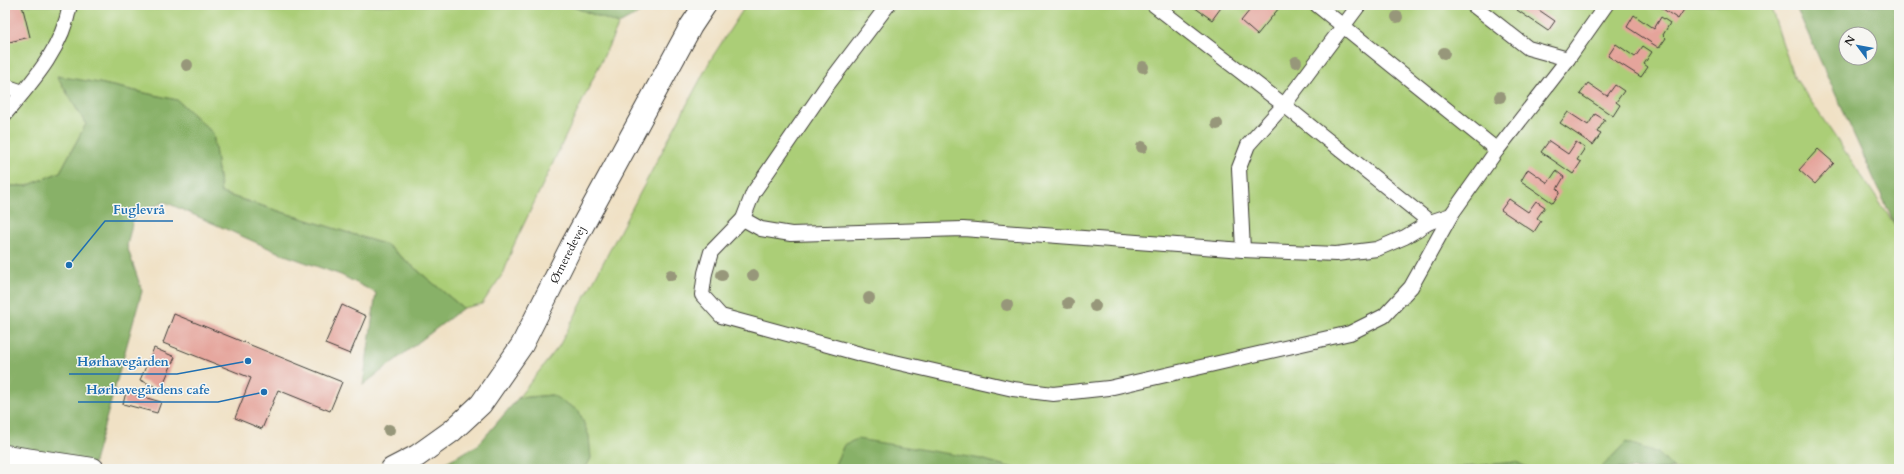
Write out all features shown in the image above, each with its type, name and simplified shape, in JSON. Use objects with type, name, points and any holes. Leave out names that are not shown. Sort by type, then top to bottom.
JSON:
[{"type":"street","name":"Ørneredevej","points":[[392,469],[423,452],[452,431],[481,404],[522,345],[571,246],[691,26],[705,5]]},
{"type":"street","points":[[12,461],[93,469]]},
{"type":"lane","points":[[5,114],[53,52],[67,22],[70,5]]},
{"type":"lane","points":[[888,5],[826,87],[754,193],[743,219],[711,252],[705,273],[702,295],[721,316],[864,355],[1013,389],[1053,394],[1109,388],[1350,333],[1384,316],[1411,287],[1451,215],[1497,150],[1568,59],[1606,5]]},
{"type":"lane","points":[[1154,5],[1284,105],[1430,222]]},
{"type":"lane","points":[[1317,5],[1497,150]]},
{"type":"lane","points":[[1243,250],[1239,168],[1248,145],[1284,105],[1359,5]]},
{"type":"lane","points":[[1472,5],[1528,48],[1568,59]]},
{"type":"lane","points":[[5,86],[23,92]]},
{"type":"lane","points":[[743,219],[761,229],[791,234],[963,229],[1243,250],[1336,254],[1377,249],[1405,237],[1430,222],[1451,215]]},
{"type":"green space","points":[[5,5],[568,5],[619,24],[513,247],[504,272],[482,304],[463,308],[387,245],[221,193],[213,133],[177,100],[99,83],[57,77],[86,124],[60,172],[27,186],[5,186]]},
{"type":"green space","points":[[568,5],[654,5],[619,24]]},
{"type":"green space","points":[[746,5],[1770,5],[1793,75],[1899,231],[1899,469],[1016,469],[981,459],[844,445],[833,469],[585,469],[591,458],[552,395],[518,398],[559,346],[711,59]]},
{"type":"green space","points":[[1795,5],[1899,5],[1899,231],[1894,223]]},
{"type":"green space","points":[[57,76],[99,83],[177,100],[213,133],[221,193],[387,245],[463,308],[363,385],[376,293],[341,275],[282,254],[165,202],[134,215],[127,246],[142,291],[92,469],[5,469],[5,186],[27,186],[60,172],[86,124]]},
{"type":"green space","points":[[552,395],[579,411],[589,436],[591,458],[585,469],[433,469],[478,445],[518,398]]},
{"type":"green space","points":[[857,439],[981,459],[1016,469],[833,469],[844,445]]},
{"type":"green space","points":[[1626,442],[1658,453],[1674,469],[1600,469]]},
{"type":"green space","points":[[1516,462],[1531,469],[1443,469]]},
{"type":"building","points":[[5,5],[22,5],[30,37],[5,43]]},
{"type":"building","points":[[1196,5],[1223,5],[1212,20],[1194,7]]},
{"type":"building","points":[[1254,5],[1276,5],[1279,8],[1257,35],[1241,21]]},
{"type":"building","points":[[1520,5],[1538,5],[1536,8],[1555,21],[1548,31],[1517,10]]},
{"type":"building","points":[[1657,5],[1682,5],[1685,8],[1678,19]]},
{"type":"building","points":[[1634,15],[1654,29],[1661,17],[1670,23],[1663,35],[1666,38],[1659,48],[1627,27]]},
{"type":"building","points":[[1616,44],[1635,57],[1643,46],[1652,52],[1644,64],[1648,67],[1641,77],[1608,56]]},
{"type":"building","points":[[1588,83],[1607,96],[1615,85],[1624,91],[1616,102],[1620,105],[1613,116],[1580,94]]},
{"type":"building","points":[[1568,112],[1588,125],[1595,114],[1605,120],[1597,132],[1601,134],[1593,145],[1560,123]]},
{"type":"building","points":[[1549,141],[1568,154],[1576,142],[1585,148],[1577,160],[1581,162],[1573,174],[1541,152]]},
{"type":"building","points":[[1818,149],[1834,163],[1815,184],[1799,170]]},
{"type":"building","points":[[1528,169],[1548,183],[1556,171],[1564,177],[1557,189],[1560,192],[1553,203],[1521,181]]},
{"type":"building","points":[[1509,199],[1528,212],[1536,201],[1545,207],[1537,218],[1541,221],[1534,232],[1501,210]]},
{"type":"building","points":[[342,305],[366,316],[350,354],[325,344]]},
{"type":"building","points":[[174,314],[342,382],[330,411],[278,390],[262,429],[235,418],[251,378],[163,343]]},
{"type":"building","points":[[154,348],[175,357],[161,389],[140,380]]},
{"type":"building","points":[[126,392],[161,402],[157,413],[123,404]]},
{"type":"place","name":"Fuglevrå","points":[[69,265]]},
{"type":"place","name":"Hørhavegården","points":[[248,361]]},
{"type":"place","name":"Hørhavegårdens cafe","points":[[264,392]]}]
